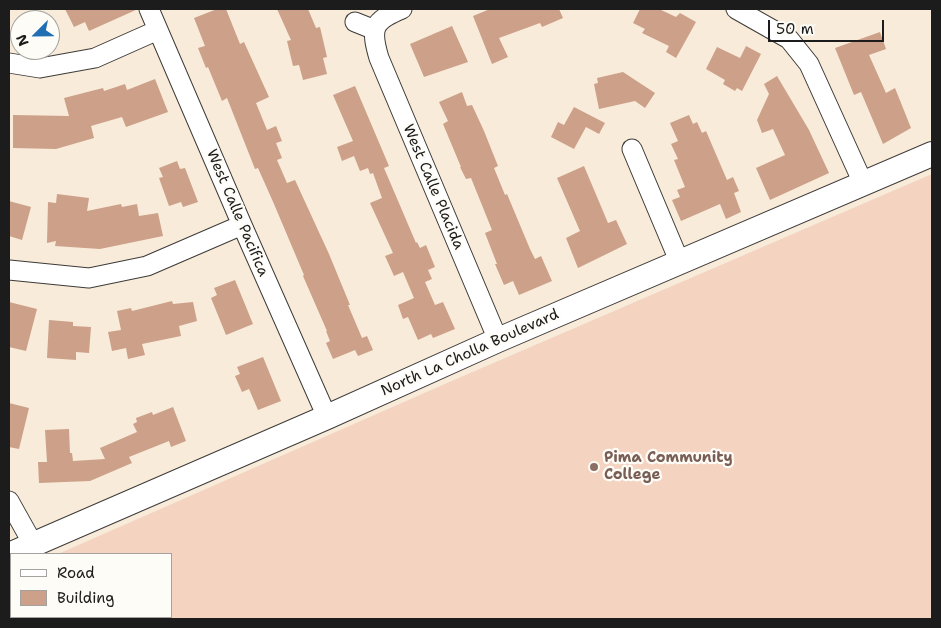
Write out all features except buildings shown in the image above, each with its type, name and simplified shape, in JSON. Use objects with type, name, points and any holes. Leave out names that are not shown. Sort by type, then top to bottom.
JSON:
[{"type":"street","name":"West Calle Pacifica","points":[[149,9],[327,417]]},
{"type":"street","points":[[355,22],[374,31],[380,20],[402,9]]},
{"type":"street","points":[[736,9],[789,38],[809,64],[863,183]]},
{"type":"street","points":[[9,64],[40,68],[95,58],[158,30]]},
{"type":"street","name":"West Calle Placida","points":[[374,31],[374,40],[379,58],[498,340]]},
{"type":"street","points":[[632,149],[680,263]]},
{"type":"street","name":"North La Cholla Boulevard","points":[[13,553],[327,417],[498,340],[932,154]]},
{"type":"street","points":[[9,270],[89,278],[148,266],[242,225]]},
{"type":"street","points":[[9,501],[33,544]]},
{"type":"shaded area","name":"Pima Community College","points":[[932,174],[932,619],[9,619],[10,576],[10,618],[172,618],[172,553],[60,553],[454,380]]},
{"type":"place","name":"Pima Community College","points":[[594,467]]}]
